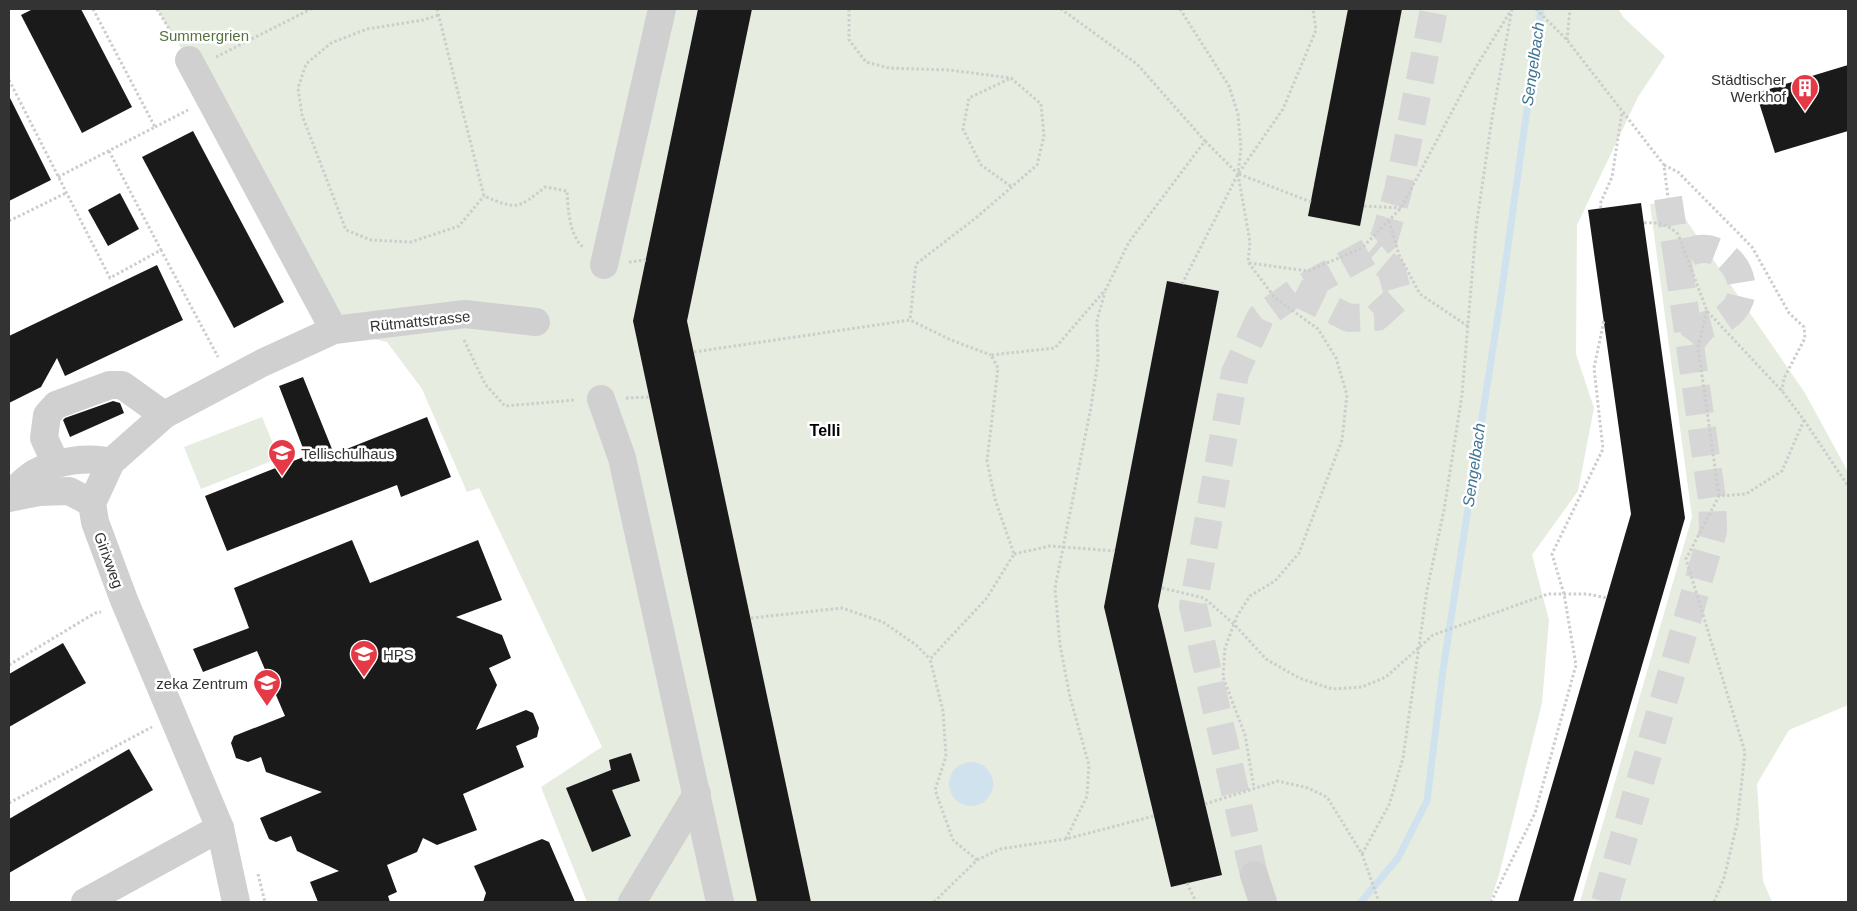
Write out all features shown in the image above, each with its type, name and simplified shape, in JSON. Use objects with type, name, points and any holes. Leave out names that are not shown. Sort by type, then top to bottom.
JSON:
[{"type":"street","points":[[604,265],[662,9]]},
{"type":"street","points":[[9,497],[38,492],[69,491],[92,503],[111,462],[164,415],[262,363],[334,330],[191,64]]},
{"type":"street","name":"Rütmattstrasse","points":[[334,330],[464,314],[536,322]]},
{"type":"street","points":[[56,464],[44,438],[47,415],[56,405],[110,385],[122,385],[164,415]]},
{"type":"street","points":[[601,399],[622,458],[720,902]]},
{"type":"street","points":[[9,497],[34,473],[56,464],[97,458],[111,462]]},
{"type":"street","name":"Girixweg","points":[[92,503],[103,546],[220,828],[236,902]]},
{"type":"street","points":[[632,902],[697,794]]},
{"type":"street","points":[[86,902],[220,828]]},
{"type":"street","points":[[1254,875],[1263,902]]},
{"type":"path","points":[[93,9],[155,127]]},
{"type":"path","points":[[158,9],[191,64],[312,9]]},
{"type":"path","points":[[437,9],[484,196]]},
{"type":"path","points":[[848,9],[848,40],[866,62],[889,68],[949,70],[1011,78],[1041,104],[1044,136],[1037,165],[916,264],[910,320]]},
{"type":"path","points":[[1061,9],[1137,64],[1205,141],[1238,174],[1311,202]]},
{"type":"path","points":[[1180,9],[1229,86],[1238,114],[1241,149],[1238,174],[1250,242],[1248,262],[1275,298],[1318,329],[1336,358],[1347,395],[1342,440],[1299,553],[1275,581],[1250,596],[1234,624],[1225,648],[1223,677],[1245,735],[1254,788]]},
{"type":"path","points":[[1182,284],[1238,174],[1284,109],[1316,30],[1312,9]]},
{"type":"path","points":[[1248,262],[1308,271],[1362,248],[1401,208],[1430,157],[1474,70],[1512,9]]},
{"type":"path","points":[[1362,854],[1389,805],[1402,758],[1427,590],[1444,510],[1462,395],[1476,228],[1492,118],[1512,9]]},
{"type":"path","points":[[1536,9],[1567,40],[1664,165],[1678,172],[1752,247],[1789,313],[1804,327],[1806,338],[1784,378],[1782,391]]},
{"type":"path","points":[[1567,40],[1570,9]]},
{"type":"path","points":[[438,15],[423,20],[367,29],[331,43],[306,64],[298,88],[302,115],[346,230],[371,240],[411,242],[459,226],[484,196]]},
{"type":"path","points":[[1011,78],[969,98],[963,130],[981,165],[1012,187]]},
{"type":"path","points":[[9,80],[110,278],[161,250]]},
{"type":"path","points":[[58,177],[210,99]]},
{"type":"path","points":[[1601,208],[1600,204],[1612,177],[1622,111]]},
{"type":"path","points":[[1066,839],[1087,796],[1089,765],[1070,697],[1060,645],[1055,588],[1062,546],[1092,407],[1098,360],[1097,320],[1106,289],[1129,242],[1205,141]]},
{"type":"path","points":[[109,151],[230,380]]},
{"type":"path","points":[[1664,165],[1668,198]]},
{"type":"path","points":[[484,196],[505,205],[523,204],[545,186],[567,191],[568,212],[578,242],[604,265],[646,260]]},
{"type":"path","points":[[9,221],[66,193]]},
{"type":"path","points":[[1364,206],[1401,208]]},
{"type":"path","points":[[1389,221],[1399,255],[1420,294],[1469,327]]},
{"type":"path","points":[[1644,223],[1656,222],[1669,225],[1678,234],[1707,311],[1782,391],[1804,420],[1848,486]]},
{"type":"path","points":[[694,352],[910,320],[951,340],[991,355],[1055,348],[1106,289]]},
{"type":"path","points":[[1707,311],[1698,347],[1719,496],[1686,559],[1745,752],[1737,824],[1724,878],[1714,902]]},
{"type":"path","points":[[1491,902],[1535,813],[1576,665],[1564,594],[1552,554],[1603,449],[1594,368],[1604,320]]},
{"type":"path","points":[[462,337],[485,384],[505,406],[558,400],[649,397]]},
{"type":"path","points":[[991,355],[998,368],[986,461],[1014,554]]},
{"type":"path","points":[[1719,496],[1746,494],[1782,471],[1804,420]]},
{"type":"path","points":[[930,659],[986,599],[1014,554],[1050,546],[1115,551]]},
{"type":"path","points":[[1162,588],[1204,598],[1234,624],[1266,659],[1299,678],[1332,689],[1362,687],[1386,677],[1433,636],[1548,594],[1607,598]]},
{"type":"path","points":[[9,665],[95,613],[128,606]]},
{"type":"path","points":[[751,618],[842,608],[883,622],[916,645],[930,659],[943,711],[946,756],[935,790],[953,840],[977,860]]},
{"type":"path","points":[[9,803],[174,715]]},
{"type":"path","points":[[1205,804],[1278,781],[1308,788],[1327,797],[1362,854],[1378,901]]},
{"type":"path","points":[[934,902],[977,860],[1000,849],[1066,839],[1154,816]]},
{"type":"path","points":[[257,870],[265,902]]},
{"type":"path","points":[[1187,884],[1196,902]]},
{"type":"green space","name":"Summergrien","points":[[157,9],[1618,9],[1624,18],[1665,56],[1638,97],[1577,225],[1576,354],[1594,408],[1578,491],[1532,555],[1549,620],[1542,703],[1499,875],[1490,902],[587,902],[541,787],[602,747],[479,488],[467,492],[422,389],[387,342],[334,330],[194,69]]},
{"type":"green space","points":[[1673,201],[1805,393],[1848,472],[1848,705],[1789,730],[1757,784],[1763,881],[1772,902],[1580,902],[1692,517],[1650,204]]},
{"type":"green space","points":[[262,417],[279,458],[201,489],[184,447]]},
{"type":"water","points":[[971,762],[983,766],[989,772],[993,784],[989,796],[983,802],[971,806],[959,802],[953,796],[949,784],[953,772],[959,766]]},
{"type":"building","points":[[33,9],[81,9],[132,107],[82,133],[21,15]]},
{"type":"building","points":[[698,9],[752,9],[687,321],[811,902],[757,902],[633,321]]},
{"type":"building","points":[[1348,9],[1402,9],[1360,226],[1308,216]]},
{"type":"building","name":"Städtischer Werkhof","points":[[1848,65],[1848,131],[1775,153],[1756,93]]},
{"type":"building","points":[[9,96],[51,180],[9,201]]},
{"type":"building","points":[[193,131],[284,302],[234,328],[142,157]]},
{"type":"building","points":[[120,193],[139,229],[108,246],[88,210]]},
{"type":"building","points":[[1641,203],[1685,518],[1573,902],[1518,902],[1631,514],[1588,210]]},
{"type":"building","points":[[157,265],[183,320],[65,376],[57,358],[41,387],[9,403],[9,336]]},
{"type":"building","points":[[1167,281],[1219,291],[1158,606],[1222,875],[1171,887],[1104,607]]},
{"type":"building","points":[[303,377],[334,454],[427,417],[451,477],[401,497],[397,485],[227,551],[205,496],[306,456],[279,386]]},
{"type":"building","points":[[113,401],[120,403],[124,413],[70,437],[63,420],[65,418]]},
{"type":"building","points":[[352,540],[370,583],[478,540],[502,600],[456,617],[502,635],[511,658],[489,668],[497,685],[476,730],[526,710],[533,713],[539,728],[537,737],[516,746],[524,767],[463,794],[477,830],[437,845],[423,838],[417,852],[387,865],[397,892],[388,896],[390,902],[318,902],[310,882],[339,871],[297,851],[291,836],[276,842],[269,839],[260,818],[322,792],[266,772],[261,757],[248,762],[236,758],[231,743],[234,736],[285,716],[257,651],[203,672],[193,649],[249,628],[234,588]]},
{"type":"building","points":[[63,643],[86,683],[9,727],[9,674]]},
{"type":"building","points":[[129,749],[153,790],[9,873],[9,819]]},
{"type":"building","points":[[631,753],[640,781],[612,790],[631,836],[592,852],[566,788],[611,770],[609,760]]},
{"type":"building","points":[[542,839],[549,842],[575,902],[483,902],[486,893],[474,866]]},
{"type":"waterway","name":"Sengelbach","points":[[1361,902],[1398,858],[1427,801],[1443,670],[1501,296],[1541,9]]},
{"type":"tunnel","points":[[1254,875],[1193,606],[1235,373],[1260,318],[1296,292],[1370,251],[1384,239],[1398,191],[1434,9]]},
{"type":"tunnel","points":[[1668,198],[1678,262]]},
{"type":"tunnel","points":[[1605,902],[1713,531],[1712,499],[1678,262],[1690,252],[1701,249],[1711,250],[1729,260],[1736,268],[1742,288],[1740,299],[1729,315],[1720,321],[1705,326],[1690,344]]},
{"type":"tunnel","points":[[1296,292],[1349,318],[1377,317],[1399,297],[1391,269],[1370,251]]},
{"type":"place","name":"Städtischer Werkhof","points":[[1805,112]]},
{"type":"place","name":"Tellischulhaus","points":[[282,477]]},
{"type":"place","name":"HPS","points":[[364,678]]},
{"type":"place","name":"zeka Zentrum","points":[[267,707]]},
{"type":"district","name":"Telli","points":[[825,430]]}]
